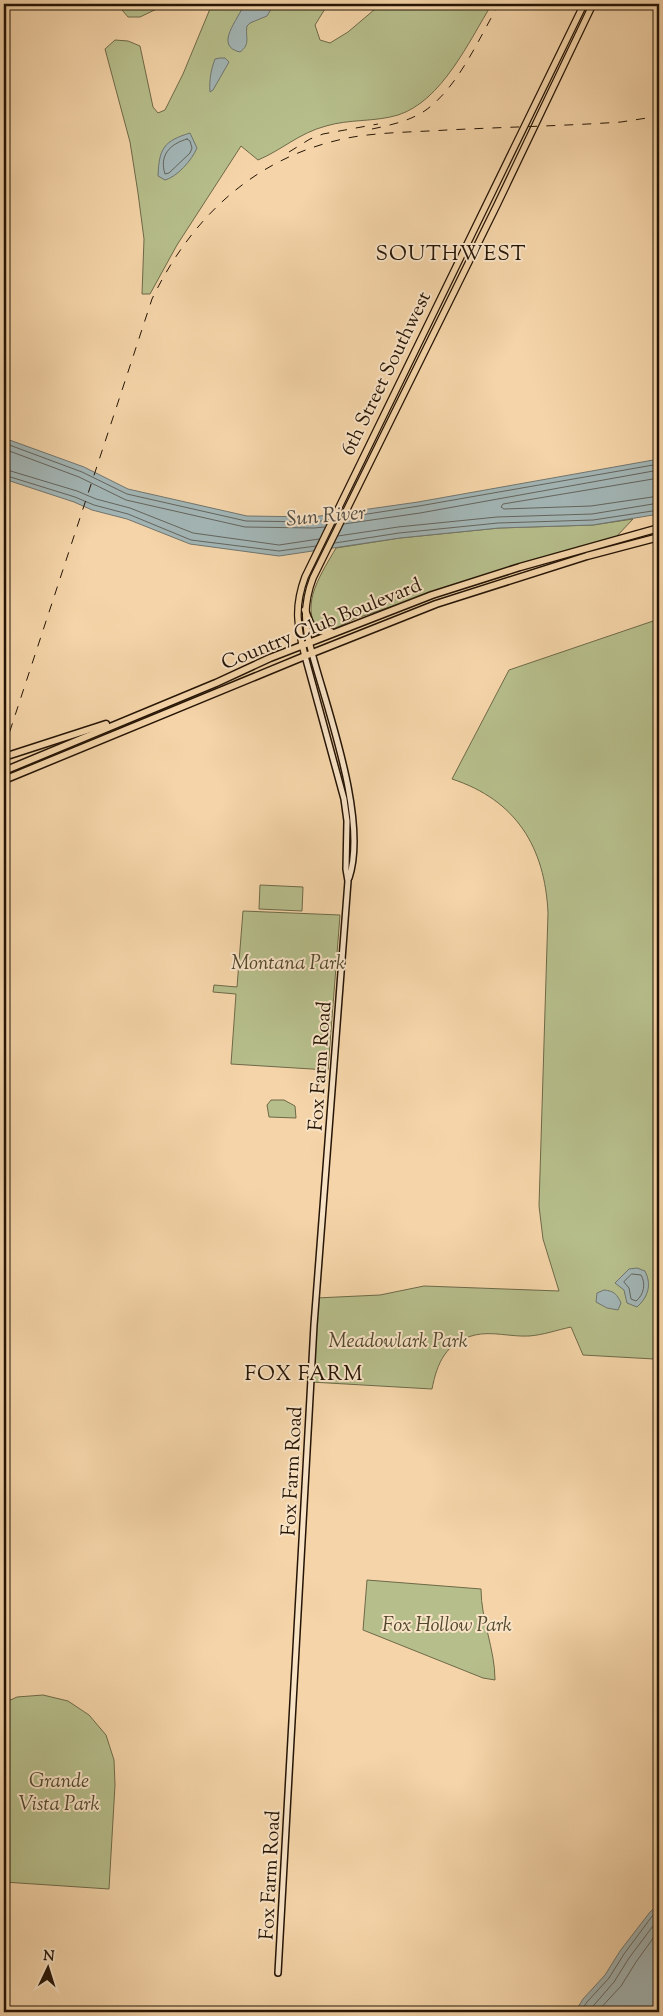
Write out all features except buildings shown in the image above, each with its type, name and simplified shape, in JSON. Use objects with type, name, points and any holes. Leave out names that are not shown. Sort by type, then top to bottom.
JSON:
[{"type":"highway","name":"Country Club Boulevard","points":[[4,771],[335,632],[482,579],[659,528]]},
{"type":"highway","name":"Country Club Boulevard","points":[[6,779],[408,615],[478,590],[587,556],[659,537]]},
{"type":"highway","points":[[305,610],[310,626],[313,629],[323,632],[335,632]]},
{"type":"highway","points":[[4,757],[110,723],[122,722]]},
{"type":"main road","name":"6th Street Southwest","points":[[312,653],[306,644],[297,610],[298,596],[309,568],[584,4]]},
{"type":"main road","name":"6th Street Southwest","points":[[305,656],[305,610],[310,585],[493,213],[593,4]]},
{"type":"street","name":"Fox Farm Road","points":[[312,653],[344,769],[352,808],[352,869],[348,881]]},
{"type":"street","name":"Fox Farm Road","points":[[278,1973],[314,1325],[348,881],[346,869],[347,827],[344,798],[305,656]]},
{"type":"green space","points":[[117,4],[167,4],[140,17],[128,17]]},
{"type":"green space","points":[[212,4],[328,4],[315,25],[320,40],[330,43],[348,32],[381,4],[492,4],[453,68],[428,97],[414,108],[398,115],[380,119],[344,122],[316,129],[258,160],[241,146],[177,245],[150,294],[142,294],[144,239],[138,193],[130,142],[105,49],[115,40],[128,41],[140,46],[153,107],[158,113],[165,110],[183,74]]},
{"type":"green space","points":[[633,519],[616,537],[429,594],[354,619],[330,631],[318,630],[313,620],[311,609],[315,588],[336,548],[400,538],[499,528],[593,525]]},
{"type":"green space","name":"Meadowlark Park","points":[[659,619],[659,1355],[654,1359],[583,1355],[571,1327],[529,1336],[481,1334],[465,1338],[450,1348],[444,1355],[432,1389],[311,1382],[316,1298],[380,1295],[424,1286],[559,1291],[543,1239],[539,1206],[548,913],[546,889],[541,867],[533,847],[523,829],[510,813],[494,800],[474,788],[452,779],[509,670]]},
{"type":"green space","points":[[260,885],[303,887],[302,911],[259,909]]},
{"type":"green space","name":"Montana Park","points":[[243,911],[340,915],[328,1070],[231,1064],[236,994],[213,992],[214,985],[237,987]]},
{"type":"green space","points":[[271,1100],[284,1100],[295,1106],[296,1118],[269,1117],[267,1105]]},
{"type":"green space","name":"Fox Hollow Park","points":[[367,1580],[481,1589],[483,1612],[493,1657],[495,1680],[483,1678],[363,1630]]},
{"type":"green space","name":"Grande Vista Park","points":[[43,1695],[68,1701],[89,1715],[106,1735],[114,1760],[115,1785],[109,1889],[4,1882],[4,1703],[17,1697]]},
{"type":"water","points":[[244,4],[274,4],[267,16],[247,26],[247,43],[240,52],[232,49],[228,38]]},
{"type":"water","points":[[225,58],[229,62],[210,92],[212,67],[215,59]]},
{"type":"water","points":[[190,133],[197,148],[192,158],[179,172],[170,178],[165,180],[158,176],[160,159],[165,147],[174,139]]},
{"type":"water","points":[[4,438],[84,467],[128,489],[247,516],[313,517],[418,502],[659,459],[659,514],[593,525],[499,528],[400,538],[279,556],[190,544],[127,519],[92,510],[74,502],[4,479]]},
{"type":"water","points":[[637,1268],[645,1271],[648,1290],[644,1299],[637,1307],[627,1303],[624,1290],[615,1283],[629,1269]]},
{"type":"water","points":[[604,1290],[613,1292],[618,1297],[621,1303],[618,1310],[607,1308],[596,1302],[597,1293]]},
{"type":"water","points":[[659,1904],[659,2012],[575,2012],[583,1999],[605,1975],[620,1951],[650,1912]]},
{"type":"railway","points":[[372,129],[407,120],[426,110],[438,100],[449,88],[467,61],[499,4]]},
{"type":"railway","points":[[4,749],[152,299],[187,240],[209,215],[233,192],[259,173],[319,145],[353,137],[400,132],[621,122],[659,114]]},
{"type":"railway","points":[[289,152],[310,139],[323,134],[378,124]]},
{"type":"district","name":"SOUTHWEST","points":[[451,253]]},
{"type":"district","name":"FOX FARM","points":[[304,1373]]},
{"type":"water label","name":"Sun River","points":[[326,515]]}]
